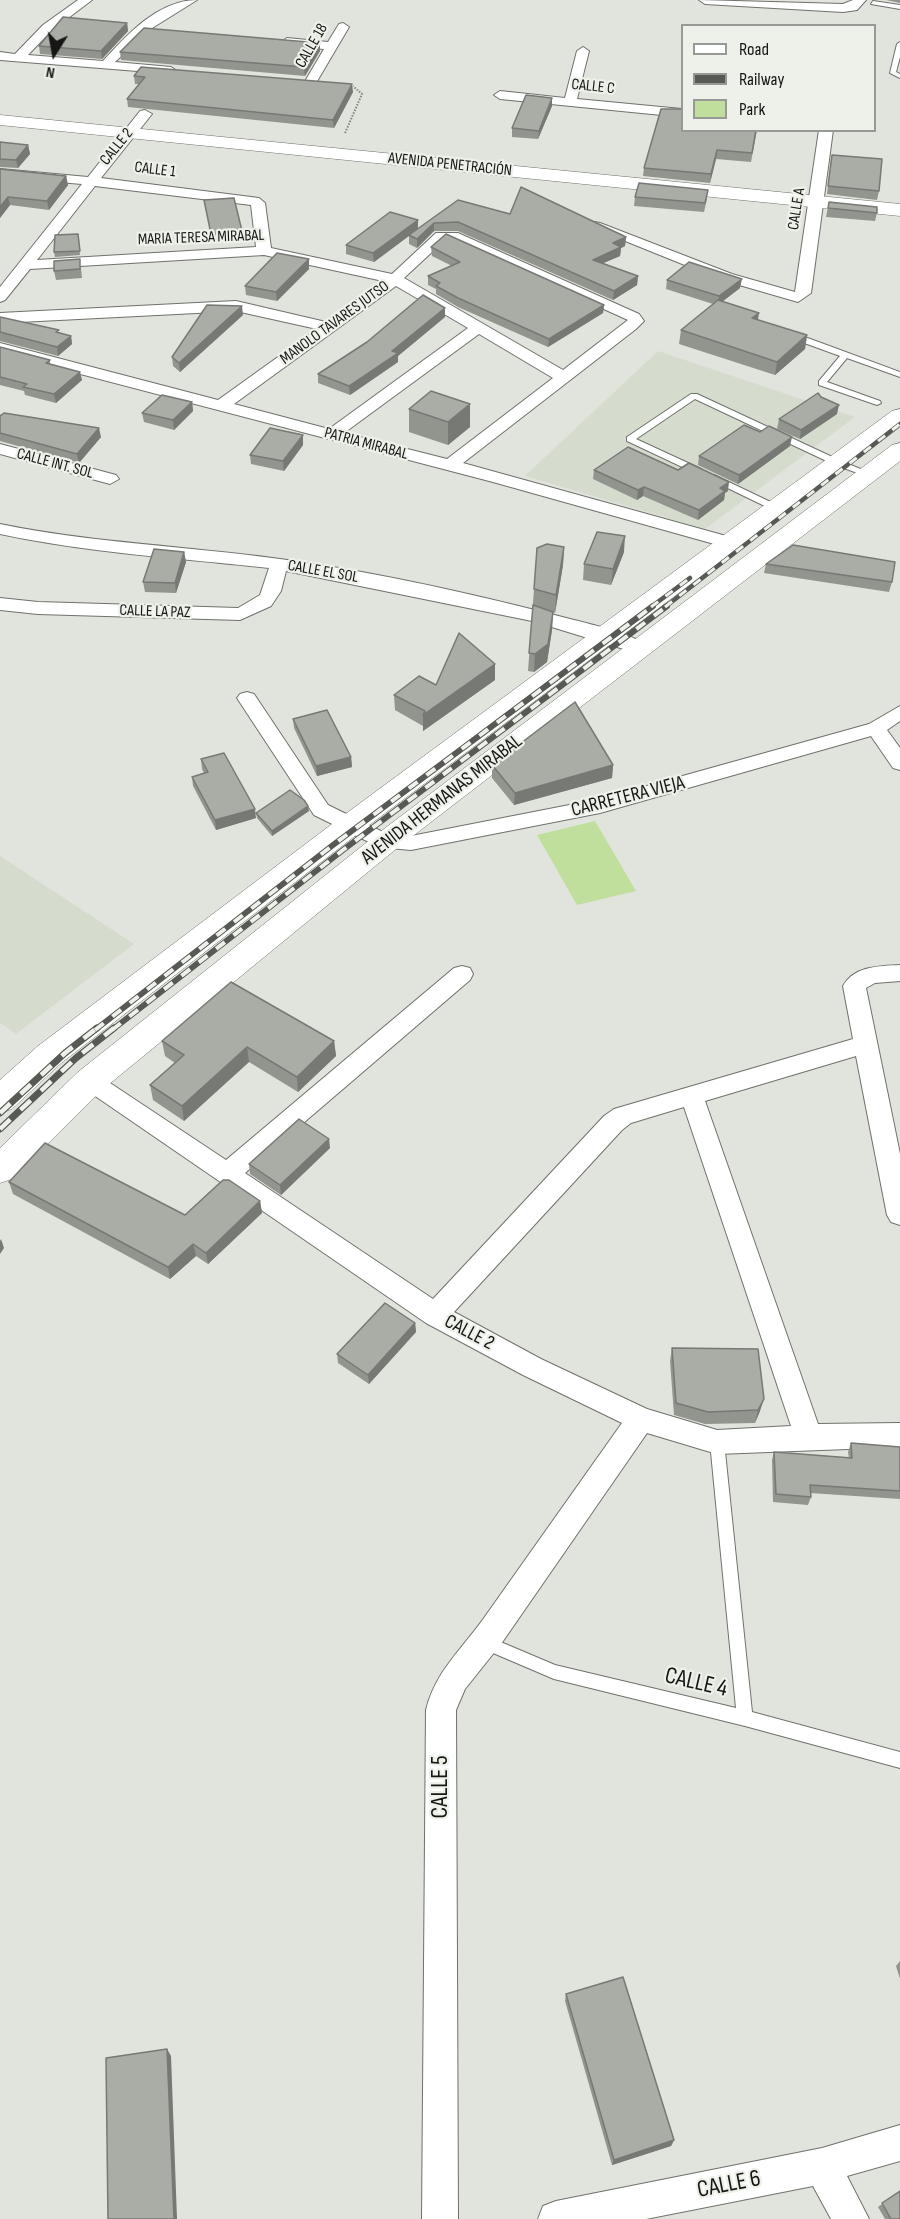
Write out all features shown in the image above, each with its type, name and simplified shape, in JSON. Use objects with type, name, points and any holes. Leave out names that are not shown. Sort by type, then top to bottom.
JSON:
[{"type":"main road","points":[[123,111],[154,114]]},
{"type":"main road","name":"AVENIDA PENETRACIÓN","points":[[0,120],[900,210]]},
{"type":"main road","points":[[796,178],[843,183]]},
{"type":"main road","name":"AVENIDA HERMANAS MIRABAL","points":[[0,1100],[49,1055],[350,825],[838,463],[889,410]]},
{"type":"main road","name":"AVENIDA HERMANAS MIRABAL","points":[[0,1169],[90,1081],[386,842],[900,450]]},
{"type":"street","points":[[18,58],[47,28],[86,0]]},
{"type":"street","points":[[106,65],[138,30],[170,9],[191,0]]},
{"type":"street","points":[[705,0],[857,3]]},
{"type":"street","name":"CALLE 18","points":[[343,27],[332,46],[304,82],[353,86]]},
{"type":"street","points":[[138,30],[161,32]]},
{"type":"street","points":[[275,41],[332,46]]},
{"type":"street","points":[[570,102],[583,51]]},
{"type":"street","points":[[0,56],[184,72]]},
{"type":"street","name":"CALLE C","points":[[500,95],[681,113]]},
{"type":"street","name":"CALLE 2","points":[[0,297],[128,132],[154,114]]},
{"type":"street","name":"CALLE A","points":[[576,218],[727,277],[798,297],[803,293],[826,132]]},
{"type":"street","name":"CALLE 1","points":[[0,173],[90,181],[256,202],[264,251]]},
{"type":"street","name":"MANOLO TAVARES JUTSO","points":[[219,407],[395,279],[441,236],[447,236],[634,317],[636,321],[631,326],[565,378]]},
{"type":"street","name":"MARIA TERESA MIRABAL","points":[[24,265],[264,251],[395,279],[565,378]]},
{"type":"street","points":[[0,318],[236,306],[329,327]]},
{"type":"street","points":[[332,434],[478,328]]},
{"type":"street","name":"PATRIA MIRABAL","points":[[0,348],[219,407],[332,434],[726,546]]},
{"type":"street","points":[[456,468],[565,378]]},
{"type":"street","name":"CALLE INT. SOL","points":[[0,449],[110,479]]},
{"type":"street","name":"CALLE EL SOL","points":[[0,529],[43,538],[279,564],[537,615],[607,634],[640,648]]},
{"type":"street","name":"CALLE LA PAZ","points":[[0,604],[38,608],[240,614],[261,608],[270,599],[279,564]]},
{"type":"street","name":"CARRETERA VIEJA","points":[[247,698],[321,810],[386,842],[411,843],[600,806],[876,728],[900,712]]},
{"type":"street","points":[[876,728],[900,763]]},
{"type":"street","points":[[900,973],[870,975],[859,980],[854,986],[900,1215]]},
{"type":"street","points":[[227,1174],[462,974]]},
{"type":"street","points":[[435,1315],[604,1130],[623,1116],[843,1050],[866,1046]]},
{"type":"street","name":"CALLE 2","points":[[90,1081],[435,1315],[532,1367],[641,1419],[717,1442],[900,1435]]},
{"type":"street","points":[[691,1094],[809,1437]]},
{"type":"street","name":"CALLE 5","points":[[440,2219],[441,1710],[448,1684],[484,1642],[641,1419]]},
{"type":"street","name":"CALLE 6","points":[[556,2219],[822,2166],[900,2142]]},
{"type":"street","points":[[822,2166],[851,2219]]},
{"type":"lane","points":[[873,3],[900,7]]},
{"type":"lane","points":[[900,44],[893,73],[900,76]]},
{"type":"lane","points":[[779,331],[900,375]]},
{"type":"lane","points":[[845,355],[822,383],[889,410]]},
{"type":"lane","points":[[776,508],[630,439],[694,396],[838,463],[869,474]]},
{"type":"lane","points":[[717,1442],[745,1718]]},
{"type":"lane","name":"CALLE 4","points":[[484,1642],[554,1672],[745,1718],[900,1761]]},
{"type":"path","points":[[345,133],[362,94],[353,86]]},
{"type":"shaded area","points":[[658,351],[855,417],[705,529],[525,476]]},
{"type":"shaded area","points":[[0,856],[134,944],[16,1034],[0,1023]]},
{"type":"green space","points":[[595,821],[636,891],[577,905],[537,835]]},
{"type":"building","points":[[63,17],[127,23],[101,51],[39,46]]},
{"type":"building","points":[[144,28],[320,43],[304,67],[120,52]]},
{"type":"building","points":[[141,67],[352,84],[333,120],[127,99],[145,77],[134,76]]},
{"type":"building","points":[[526,95],[552,98],[539,131],[512,128]]},
{"type":"building","points":[[661,109],[681,109],[681,132],[756,132],[752,153],[717,150],[711,174],[644,168]]},
{"type":"building","points":[[0,142],[28,145],[16,160],[0,159]]},
{"type":"building","points":[[832,155],[882,159],[879,191],[828,186]]},
{"type":"building","points":[[0,169],[66,176],[47,201],[8,197],[0,207]]},
{"type":"building","points":[[639,183],[708,190],[705,203],[635,197]]},
{"type":"building","points":[[521,187],[626,237],[613,243],[621,247],[593,260],[638,276],[614,291],[458,222],[434,223],[417,239],[409,235],[458,200],[510,214]]},
{"type":"building","points":[[234,198],[242,231],[211,234],[204,200]]},
{"type":"building","points":[[829,202],[877,207],[877,213],[828,208]]},
{"type":"building","points":[[390,212],[418,220],[373,253],[346,245]]},
{"type":"building","points":[[78,234],[80,251],[54,252],[55,235]]},
{"type":"building","points":[[446,234],[604,305],[549,339],[436,286],[440,283],[428,276],[460,262],[431,247]]},
{"type":"building","points":[[277,253],[309,259],[276,292],[245,286]]},
{"type":"building","points":[[80,259],[80,269],[54,271],[54,261]]},
{"type":"building","points":[[689,262],[742,279],[719,296],[667,280]]},
{"type":"building","points":[[423,295],[445,308],[392,351],[398,353],[349,386],[318,374],[367,342]]},
{"type":"building","points":[[718,300],[759,313],[752,318],[807,335],[777,362],[681,330]]},
{"type":"building","points":[[207,305],[242,306],[179,363],[172,357]]},
{"type":"building","points":[[0,317],[59,330],[56,332],[71,336],[57,347],[0,332]]},
{"type":"building","points":[[0,347],[50,360],[46,363],[80,372],[54,394],[23,387],[27,384],[0,377]]},
{"type":"building","points":[[431,391],[470,404],[448,422],[409,409]]},
{"type":"building","points":[[818,393],[821,397],[839,405],[801,430],[779,419]]},
{"type":"building","points":[[162,395],[192,402],[173,420],[142,413]]},
{"type":"building","points":[[4,413],[99,428],[77,454],[0,433],[0,416]]},
{"type":"building","points":[[744,425],[760,432],[769,426],[792,437],[739,475],[699,456]]},
{"type":"building","points":[[270,428],[303,435],[283,461],[250,455]]},
{"type":"building","points":[[628,447],[678,470],[689,463],[729,482],[720,488],[725,491],[699,510],[644,487],[638,490],[594,470]]},
{"type":"building","points":[[597,532],[625,536],[613,569],[584,564]]},
{"type":"building","points":[[547,544],[564,547],[556,595],[534,589],[537,548]]},
{"type":"building","points":[[793,545],[895,562],[892,582],[766,564]]},
{"type":"building","points":[[154,549],[184,552],[175,583],[143,582]]},
{"type":"building","points":[[533,605],[553,612],[548,644],[535,654],[529,653]]},
{"type":"building","points":[[459,633],[495,664],[423,715],[425,711],[394,695],[419,676],[436,685]]},
{"type":"building","points":[[575,702],[613,765],[515,793],[492,765]]},
{"type":"building","points":[[327,710],[351,757],[316,766],[293,719]]},
{"type":"building","points":[[224,753],[255,809],[215,820],[192,777],[208,772],[201,759]]},
{"type":"building","points":[[290,790],[304,800],[308,806],[272,831],[256,813]]},
{"type":"building","points":[[231,982],[334,1041],[297,1077],[247,1047],[182,1106],[150,1085],[184,1055],[162,1041]]},
{"type":"building","points":[[299,1119],[329,1139],[280,1185],[249,1164]]},
{"type":"building","points":[[45,1143],[185,1215],[223,1180],[229,1180],[260,1201],[206,1253],[193,1244],[168,1267],[9,1182]]},
{"type":"building","points":[[385,1303],[415,1323],[368,1375],[337,1354]]},
{"type":"building","points":[[672,1348],[758,1349],[764,1399],[758,1410],[708,1412],[676,1403]]},
{"type":"building","points":[[851,1443],[900,1447],[900,1491],[810,1485],[811,1497],[776,1494],[774,1452],[852,1458]]},
{"type":"building","points":[[623,1977],[674,2140],[614,2160],[566,1994]]},
{"type":"building","points":[[167,2049],[174,2219],[108,2219],[106,2058]]},
{"type":"building","points":[[900,2191],[900,2219],[891,2219],[882,2203]]},
{"type":"railway","points":[[665,607],[900,424]]},
{"type":"railway","points":[[651,607],[690,578]]},
{"type":"railway","points":[[95,1030],[333,845],[653,606]]},
{"type":"railway","points":[[112,1030],[343,850],[667,606]]},
{"type":"railway","points":[[0,1113],[65,1053],[97,1028]]},
{"type":"railway","points":[[0,1129],[76,1058],[114,1028]]}]
